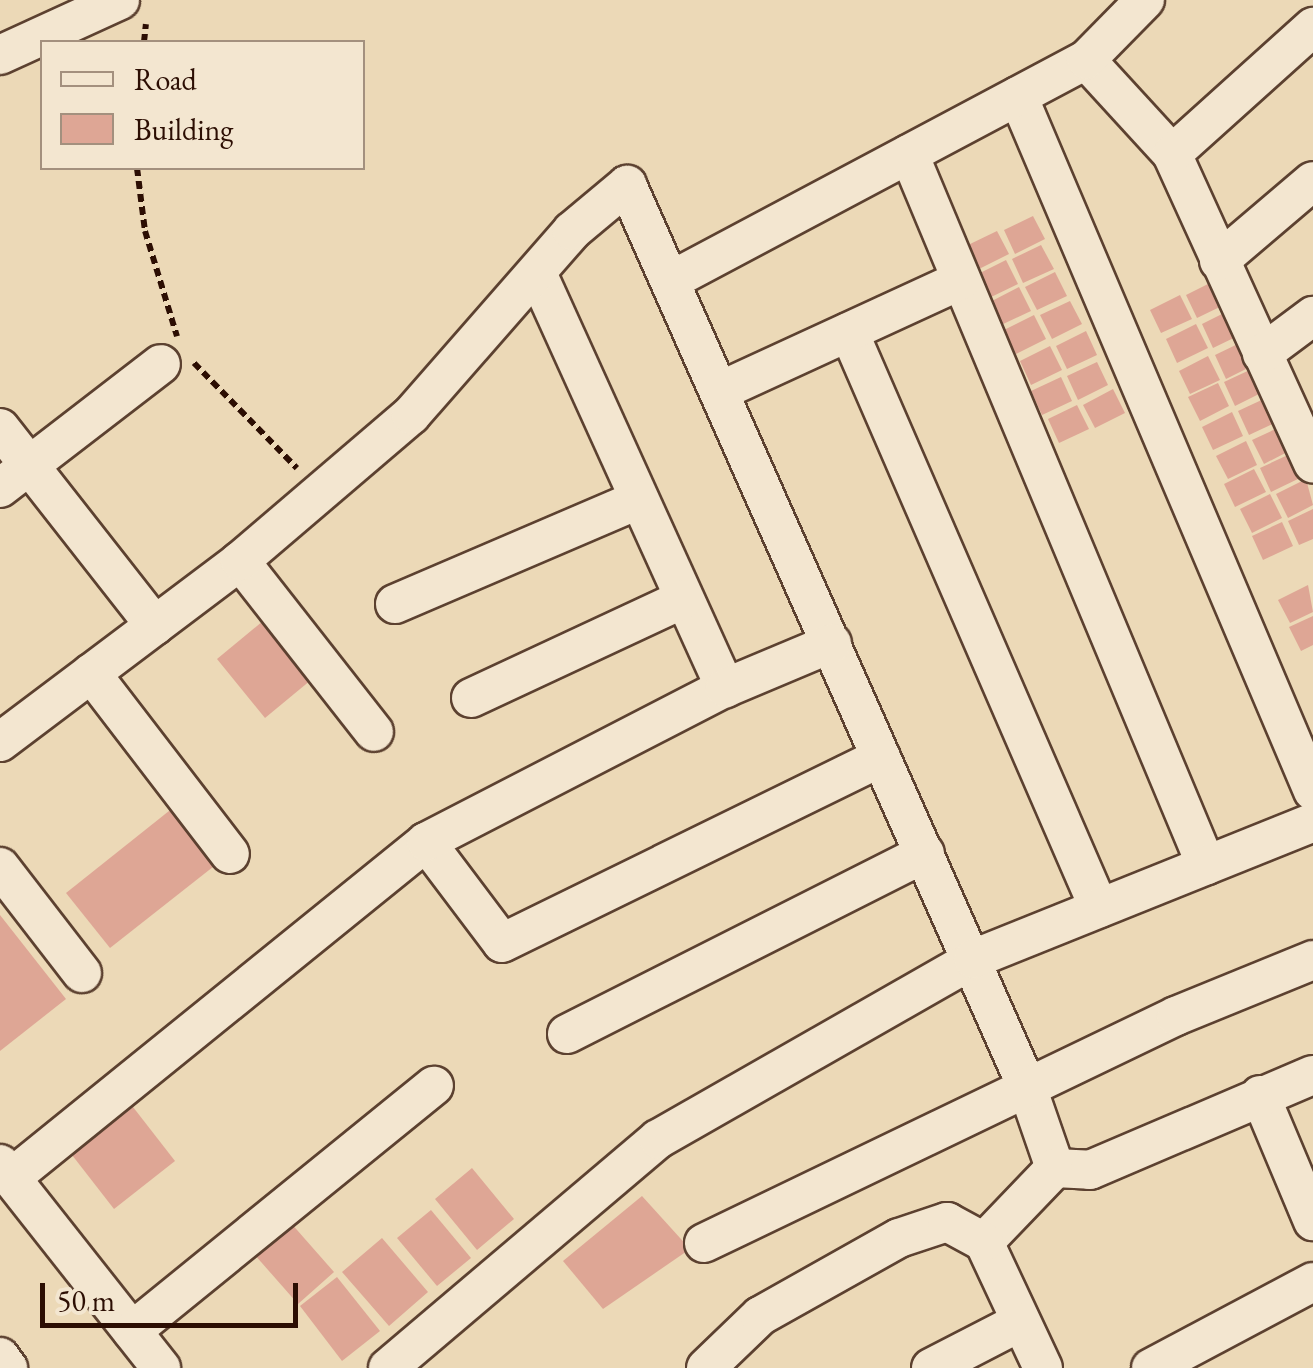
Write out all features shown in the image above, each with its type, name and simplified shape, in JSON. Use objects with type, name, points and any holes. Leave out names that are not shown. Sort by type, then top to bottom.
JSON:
[{"type":"street","points":[[0,55],[120,0]]},
{"type":"street","points":[[670,281],[1086,60],[1145,0]]},
{"type":"street","points":[[1172,154],[1313,27]]},
{"type":"street","points":[[1086,60],[1172,154],[1312,459]]},
{"type":"street","points":[[1018,96],[1313,791]]},
{"type":"street","points":[[909,154],[1206,865]]},
{"type":"street","points":[[1219,260],[1313,181]]},
{"type":"street","points":[[0,742],[240,561],[411,415],[572,231],[627,185],[973,958],[1027,1087],[1054,1168]]},
{"type":"street","points":[[537,274],[725,688]]},
{"type":"street","points":[[720,391],[961,280]]},
{"type":"street","points":[[1262,354],[1313,316]]},
{"type":"street","points":[[849,332],[1099,908]]},
{"type":"street","points":[[14,477],[160,364]]},
{"type":"street","points":[[0,428],[14,477],[155,626]]},
{"type":"street","points":[[395,604],[638,500]]},
{"type":"street","points":[[240,561],[374,732]]},
{"type":"street","points":[[471,698],[683,599]]},
{"type":"street","points":[[160,1368],[6,1171],[426,842],[725,688],[832,643]]},
{"type":"street","points":[[91,672],[230,854]]},
{"type":"street","points":[[426,842],[502,943],[881,757]]},
{"type":"street","points":[[388,1368],[658,1138],[973,958],[1313,822]]},
{"type":"street","points":[[567,1034],[926,853]]},
{"type":"street","points":[[0,866],[82,974]]},
{"type":"street","points":[[704,1242],[1027,1087],[1313,960]]},
{"type":"street","points":[[984,1242],[1054,1168],[1090,1170],[1260,1095],[1313,1076]]},
{"type":"street","points":[[132,1331],[434,1086]]},
{"type":"street","points":[[1260,1095],[1313,1221]]},
{"type":"street","points":[[706,1368],[746,1353],[760,1316],[898,1238],[947,1222],[984,1242],[1043,1368]]},
{"type":"street","points":[[1151,1368],[1313,1282]]},
{"type":"street","points":[[932,1368],[1020,1322]]},
{"type":"street","points":[[0,1357],[8,1368]]},
{"type":"path","points":[[137,170],[146,232],[180,346],[322,492]]},
{"type":"building","points":[[1033,216],[1045,239],[1015,254],[1004,230]]},
{"type":"building","points":[[997,231],[1009,254],[979,269],[968,245]]},
{"type":"building","points":[[1041,245],[1054,269],[1023,283],[1012,259]]},
{"type":"building","points":[[1006,260],[1018,284],[987,299],[976,275]]},
{"type":"building","points":[[1055,272],[1067,296],[1037,310],[1025,287]]},
{"type":"building","points":[[1216,280],[1228,303],[1197,318],[1186,295]]},
{"type":"building","points":[[1019,287],[1031,311],[1001,325],[990,302]]},
{"type":"building","points":[[1180,295],[1192,319],[1161,333],[1150,310]]},
{"type":"building","points":[[1070,301],[1082,324],[1052,339],[1040,315]]},
{"type":"building","points":[[1232,309],[1244,333],[1213,348],[1202,324]]},
{"type":"building","points":[[1034,315],[1046,339],[1016,354],[1004,330]]},
{"type":"building","points":[[1196,324],[1208,348],[1177,363],[1166,339]]},
{"type":"building","points":[[1086,331],[1097,355],[1067,369],[1056,346]]},
{"type":"building","points":[[1244,341],[1256,364],[1226,379],[1215,355]]},
{"type":"building","points":[[1050,346],[1062,370],[1031,385],[1020,361]]},
{"type":"building","points":[[1208,356],[1220,380],[1190,394],[1179,371]]},
{"type":"building","points":[[1097,362],[1108,385],[1078,400],[1067,376]]},
{"type":"building","points":[[1254,368],[1265,391],[1235,406],[1224,382]]},
{"type":"building","points":[[1061,377],[1072,401],[1042,415],[1031,391]]},
{"type":"building","points":[[1218,383],[1229,406],[1200,421],[1188,397]]},
{"type":"building","points":[[1113,389],[1125,413],[1095,428],[1083,405]]},
{"type":"building","points":[[1268,397],[1279,421],[1249,435],[1238,411]]},
{"type":"building","points":[[1077,405],[1089,429],[1059,443],[1048,419]]},
{"type":"building","points":[[1232,412],[1243,436],[1213,450],[1202,427]]},
{"type":"building","points":[[1282,426],[1293,449],[1264,464],[1252,440]]},
{"type":"building","points":[[1246,441],[1257,465],[1228,479],[1216,456]]},
{"type":"building","points":[[1290,454],[1302,477],[1271,492],[1260,468]]},
{"type":"building","points":[[1254,469],[1266,492],[1235,507],[1224,484]]},
{"type":"building","points":[[1306,479],[1313,505],[1288,518],[1276,494]]},
{"type":"building","points":[[1270,494],[1282,518],[1252,533],[1240,509]]},
{"type":"building","points":[[1313,509],[1313,539],[1299,545],[1288,521]]},
{"type":"building","points":[[1282,522],[1293,546],[1263,560],[1252,536]]},
{"type":"building","points":[[1308,585],[1313,612],[1290,623],[1278,600]]},
{"type":"building","points":[[269,616],[317,675],[265,718],[217,659]]},
{"type":"building","points":[[1313,616],[1313,645],[1301,651],[1289,627]]},
{"type":"building","points":[[174,807],[218,863],[110,948],[66,893]]},
{"type":"building","points":[[0,915],[66,999],[0,1051]]},
{"type":"building","points":[[133,1107],[175,1161],[114,1209],[72,1155]]},
{"type":"building","points":[[472,1168],[514,1219],[477,1250],[435,1199]]},
{"type":"building","points":[[642,1196],[690,1249],[603,1309],[563,1261]]},
{"type":"building","points":[[431,1210],[471,1258],[437,1286],[397,1238]]},
{"type":"building","points":[[290,1222],[334,1272],[298,1304],[254,1254]]},
{"type":"building","points":[[382,1238],[428,1292],[389,1326],[342,1272]]},
{"type":"building","points":[[337,1277],[380,1331],[342,1361],[300,1306]]}]
